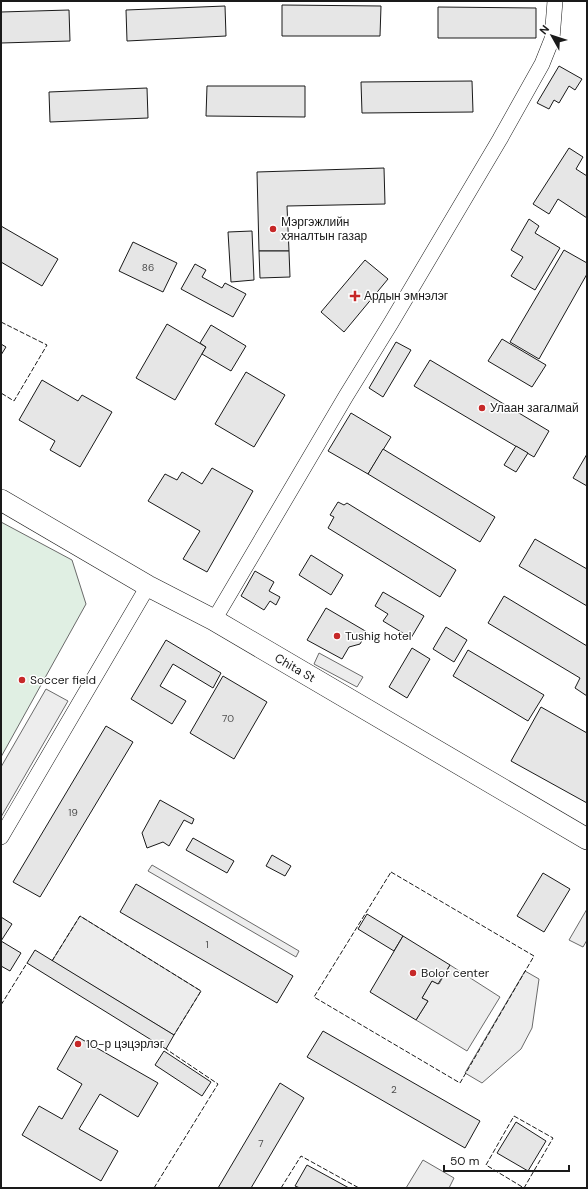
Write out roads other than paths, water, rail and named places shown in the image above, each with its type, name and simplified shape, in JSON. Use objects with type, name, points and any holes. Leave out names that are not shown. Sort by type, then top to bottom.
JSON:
[{"type":"main road","name":"Chita St","points":[[1,500],[148,586],[214,620],[587,839]]},
{"type":"street","points":[[214,620],[342,403],[395,317],[500,139],[542,64],[552,40],[555,1]]},
{"type":"street","points":[[1,836],[148,586]]},
{"type":"place","name":"Мэргэжлийн хяналтын газар","points":[[273,229]]},
{"type":"place","name":"Ардын эмнэлэг","points":[[355,296]]},
{"type":"place","name":"Улаан загалмай","points":[[482,408]]},
{"type":"place","name":"Tushig hotel","points":[[337,636]]},
{"type":"place","name":"Soccer field","points":[[22,680]]},
{"type":"place","name":"Bolor center","points":[[413,973]]},
{"type":"place","name":"10-р цэцэрлэг","points":[[78,1044]]}]
